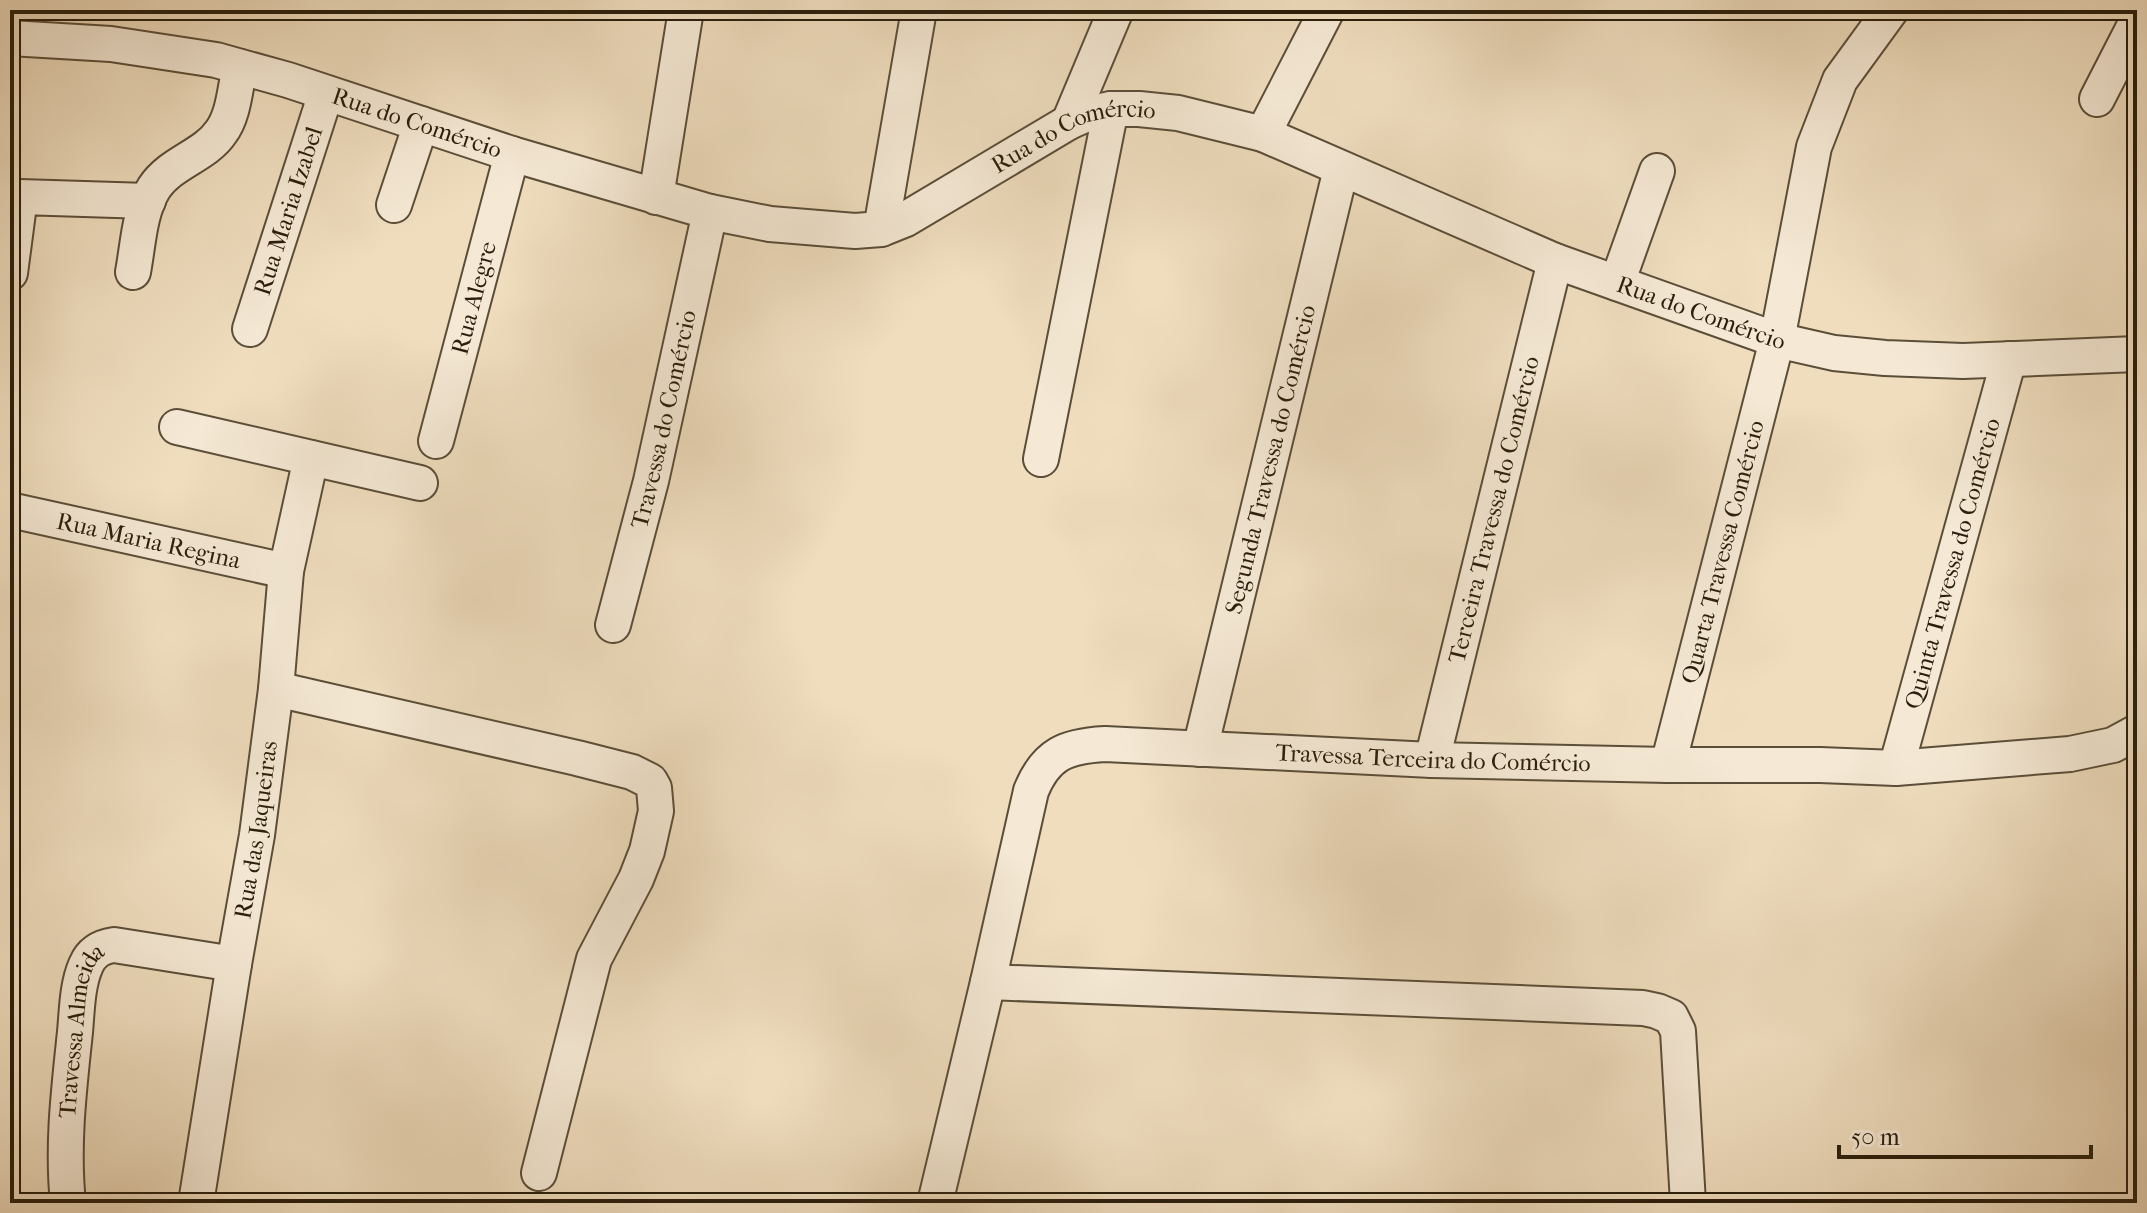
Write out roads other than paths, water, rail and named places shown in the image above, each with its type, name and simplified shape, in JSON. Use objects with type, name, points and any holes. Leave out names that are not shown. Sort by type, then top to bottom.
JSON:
[{"type":"street","points":[[656,197],[686,10]]},
{"type":"street","points":[[881,229],[919,10]]},
{"type":"street","points":[[1069,122],[1116,10]]},
{"type":"street","points":[[1263,134],[1327,10]]},
{"type":"street","name":"Quarta Travessa Comércio","points":[[1668,765],[1777,340],[1814,147],[1840,80],[1891,10]]},
{"type":"street","points":[[2097,99],[2137,21]]},
{"type":"street","name":"Rua do Comércio","points":[[21,29],[216,60],[512,154],[710,212],[770,224],[855,231],[881,229],[906,219],[1087,114],[1111,109],[1178,113],[1263,134],[1555,261],[1777,340],[1834,353],[1885,358],[1963,361],[2137,354]]},
{"type":"street","points":[[133,272],[148,201],[160,180],[221,132],[240,67]]},
{"type":"street","name":"Rua Maria Izabel","points":[[250,329],[326,93]]},
{"type":"street","points":[[1041,459],[1111,109]]},
{"type":"street","points":[[394,205],[421,124]]},
{"type":"street","name":"Rua Alegre","points":[[436,441],[512,154]]},
{"type":"street","name":"Segunda Travessa do Comércio","points":[[1200,749],[1341,169]]},
{"type":"street","points":[[1617,283],[1657,171]]},
{"type":"street","points":[[10,273],[20,197],[148,201]]},
{"type":"street","name":"Travessa do Comércio","points":[[613,625],[651,481],[710,212]]},
{"type":"street","name":"Terceira Travessa do Comércio","points":[[1432,760],[1555,261]]},
{"type":"street","name":"Quinta Travessa do Comércio","points":[[1896,768],[2009,359]]},
{"type":"street","points":[[177,427],[420,483]]},
{"type":"street","name":"Rua das Jaqueiras","points":[[196,1203],[257,835],[276,689],[286,571],[311,458]]},
{"type":"street","name":"Rua Maria Regina","points":[[10,510],[286,571]]},
{"type":"street","points":[[276,689],[632,772],[650,781],[654,788],[656,811],[647,851],[636,879],[594,959],[539,1173]]},
{"type":"street","name":"Travessa Terceira do Comércio","points":[[988,982],[1031,791],[1037,776],[1057,753],[1072,748],[1105,744],[1432,760],[1896,768],[2070,754],[2113,745],[2137,732]]},
{"type":"street","name":"Travessa Almeida","points":[[68,1203],[65,1136],[78,1000],[86,963],[96,951],[114,945],[234,964]]},
{"type":"street","points":[[935,1203],[988,982],[1657,1011],[1671,1017],[1678,1031],[1688,1203]]}]
